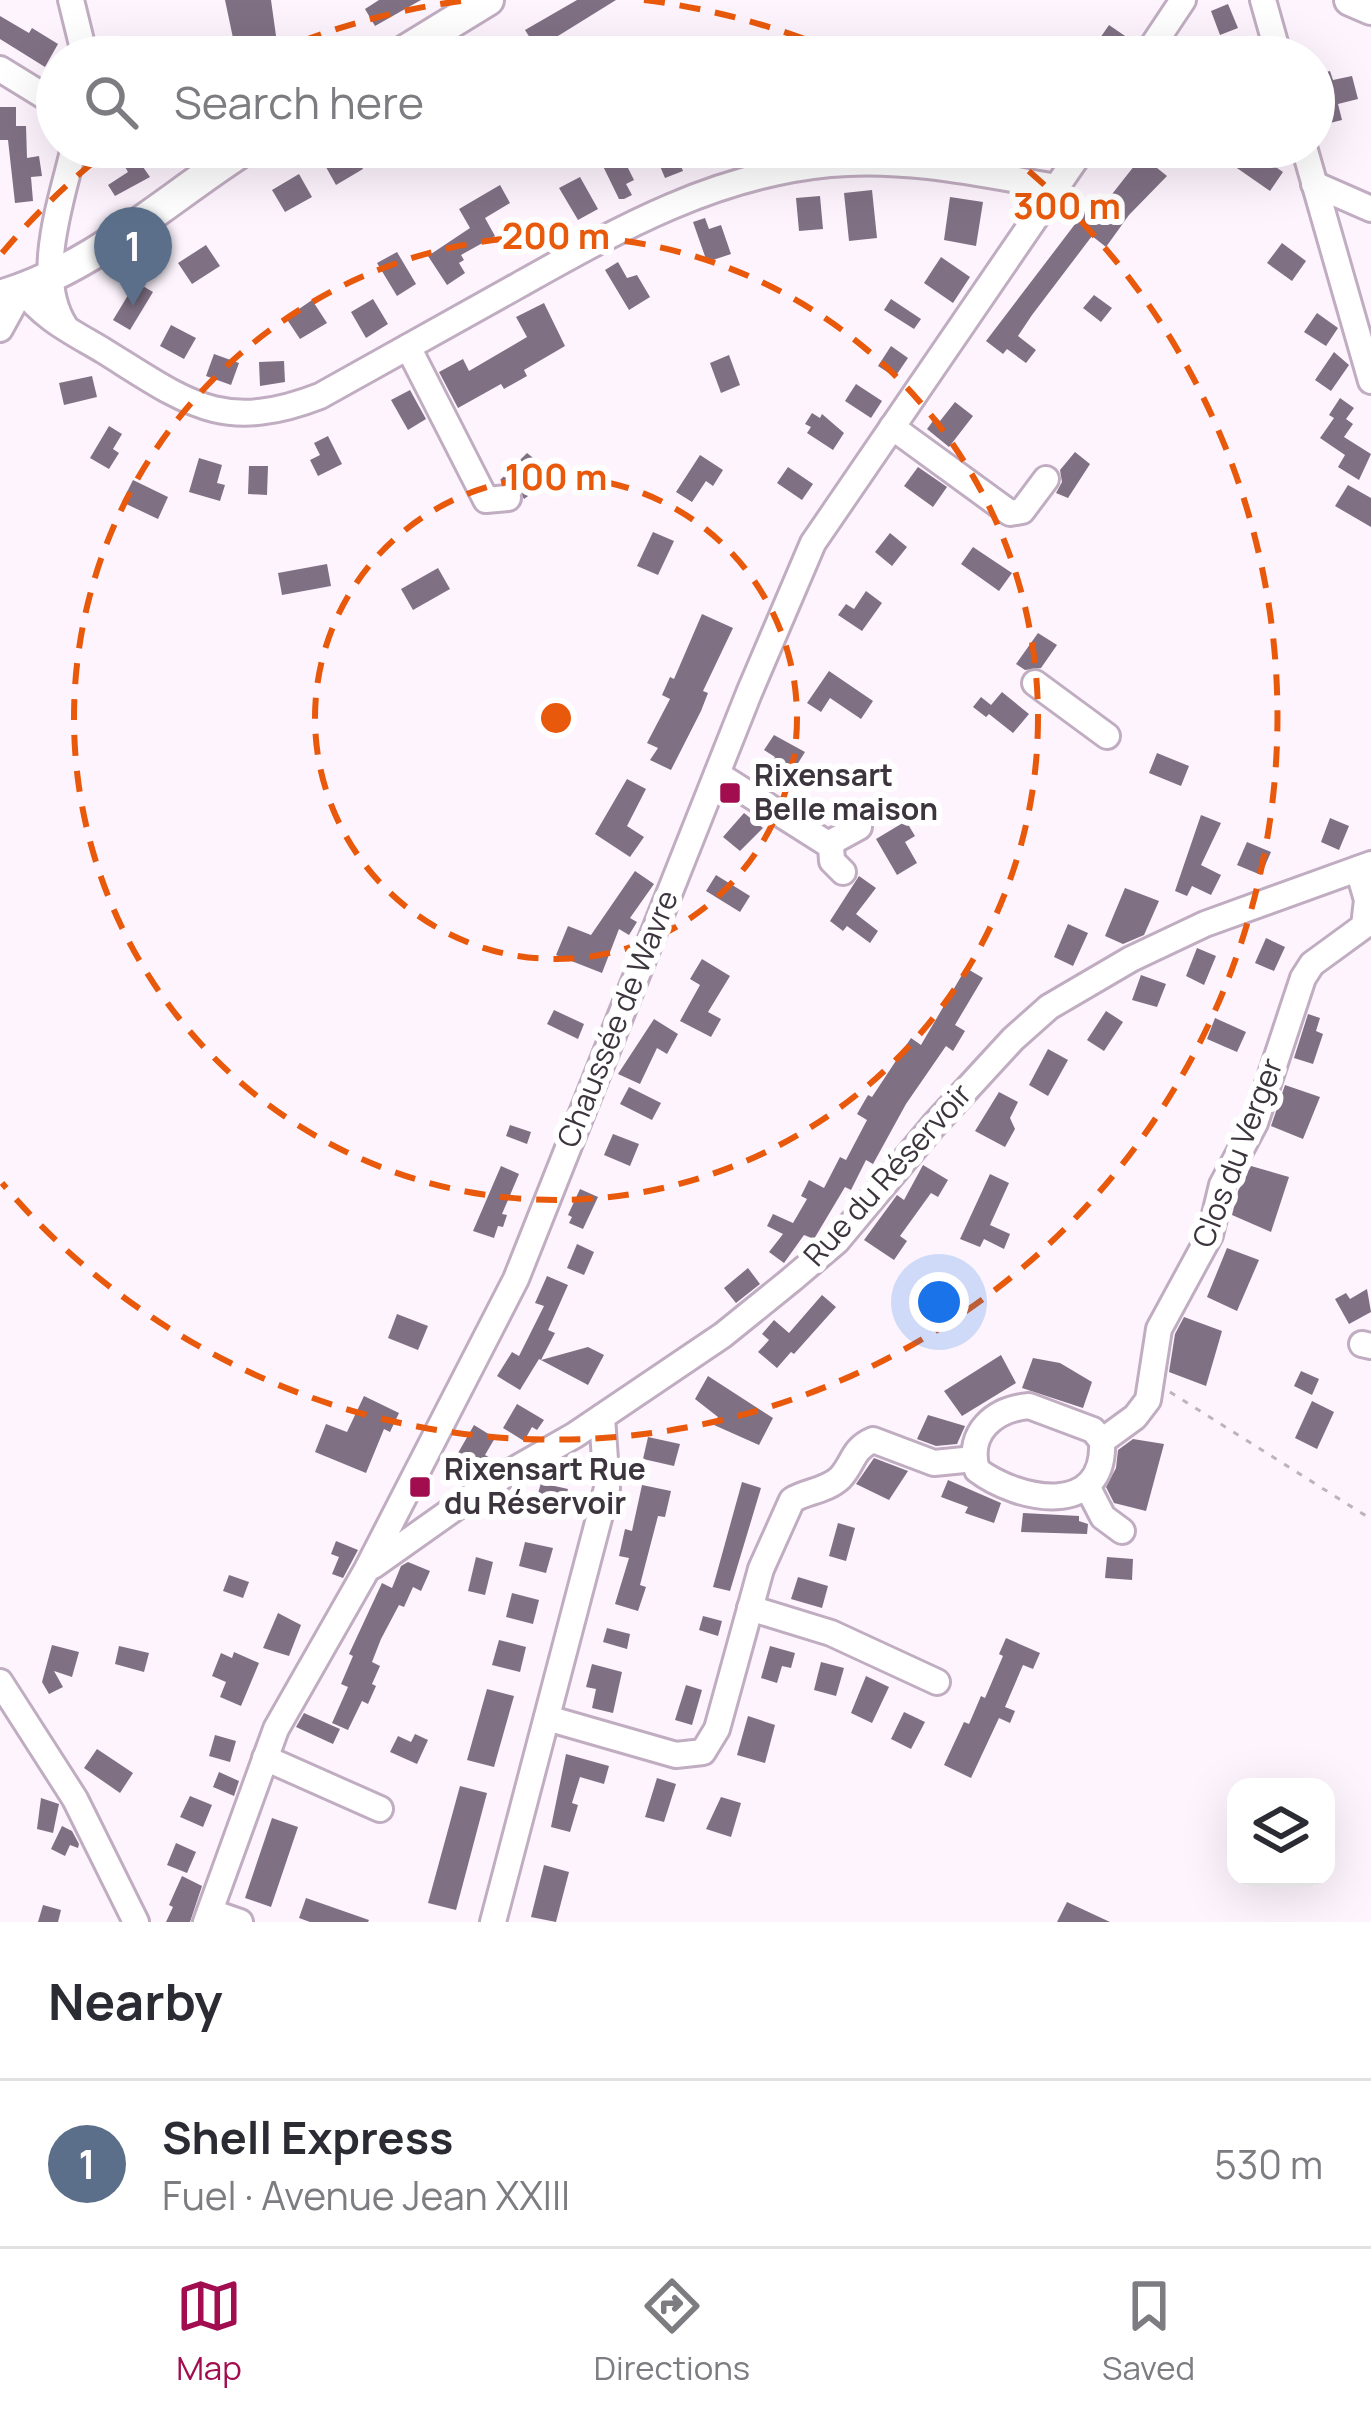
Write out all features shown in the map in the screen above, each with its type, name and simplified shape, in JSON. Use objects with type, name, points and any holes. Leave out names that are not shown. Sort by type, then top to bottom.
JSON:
[{"type":"main road","points":[[429,36],[488,0]]},
{"type":"main road","points":[[1350,0],[1371,9]]},
{"type":"main road","points":[[11,292],[53,277],[118,239],[218,168]]},
{"type":"street","points":[[71,0],[80,36]]},
{"type":"street","points":[[1159,36],[1183,0]]},
{"type":"street","points":[[1263,0],[1273,36]]},
{"type":"street","points":[[0,70],[36,91]]},
{"type":"street","points":[[67,328],[55,303],[49,254],[69,168]]},
{"type":"street","points":[[0,329],[11,292],[187,401],[251,415],[282,411],[320,396],[644,215],[763,174],[822,168]]},
{"type":"street","points":[[946,168],[1056,188]]},
{"type":"street","name":"Chaussée de Wavre","points":[[208,1917],[289,1703],[366,1570],[516,1280],[716,773],[813,543],[1070,168]]},
{"type":"street","points":[[1310,168],[1371,381]]},
{"type":"street","points":[[1314,184],[1371,209]]},
{"type":"street","points":[[408,347],[486,500],[508,498]]},
{"type":"street","points":[[892,427],[1010,513],[1022,511],[1046,479]]},
{"type":"street","points":[[1035,683],[1107,736]]},
{"type":"street","points":[[716,773],[828,844],[832,861],[843,872]]},
{"type":"street","points":[[828,844],[859,827]]},
{"type":"street","name":"Rue du Réservoir","points":[[366,1570],[486,1486],[602,1417],[723,1335],[837,1240],[932,1126],[1048,1007],[1131,958],[1205,924],[1365,867]]},
{"type":"street","name":"Clos du Verger","points":[[1102,1441],[1135,1417],[1148,1400],[1159,1329],[1210,1235],[1222,1186],[1255,1123],[1303,978],[1312,964],[1364,926],[1365,867]]},
{"type":"street","points":[[1012,1408],[1045,1409],[1094,1430],[1102,1441],[1101,1466],[1088,1487],[1072,1495],[1050,1498],[976,1470],[976,1438],[998,1412],[1012,1408]]},
{"type":"street","points":[[493,1922],[608,1488],[602,1417]]},
{"type":"street","points":[[547,1718],[676,1755],[704,1752],[717,1729],[760,1569],[792,1500],[842,1476],[859,1446],[873,1440],[934,1463],[974,1459]]},
{"type":"street","points":[[1088,1487],[1103,1517],[1122,1531]]},
{"type":"street","points":[[750,1609],[831,1633],[937,1682]]},
{"type":"street","points":[[0,1682],[76,1798],[136,1922]]},
{"type":"street","points":[[265,1758],[380,1809]]},
{"type":"street","points":[[208,1917],[240,1922]]},
{"type":"path","points":[[1150,1379],[1371,1519]]},
{"type":"building","points":[[225,0],[271,0],[276,36],[233,36]]},
{"type":"building","points":[[379,0],[421,0],[375,26],[365,9]]},
{"type":"building","points":[[577,0],[616,0],[558,36],[529,36],[525,30]]},
{"type":"building","points":[[1228,4],[1238,28],[1220,35],[1211,11]]},
{"type":"building","points":[[0,16],[29,33],[32,28],[45,36],[36,36],[36,61],[0,39]]},
{"type":"building","points":[[1109,25],[1125,36],[1101,36]]},
{"type":"building","points":[[1352,76],[1358,99],[1338,104],[1342,120],[1335,122],[1335,80]]},
{"type":"building","points":[[0,107],[16,107],[16,126],[26,126],[27,158],[36,156],[36,168],[41,168],[42,176],[31,177],[33,201],[15,203],[8,140],[0,140]]},
{"type":"building","points":[[126,168],[144,168],[150,177],[115,196],[108,185],[128,172]]},
{"type":"building","points":[[326,168],[362,168],[363,169],[336,185]]},
{"type":"building","points":[[604,168],[628,168],[634,180],[626,184],[632,195],[619,199]]},
{"type":"building","points":[[661,168],[682,168],[683,171],[665,178]]},
{"type":"building","points":[[1133,168],[1157,168],[1167,176],[1106,247],[1092,236],[1032,315],[1018,336],[1036,350],[1026,363],[1007,349],[1003,354],[986,341],[1085,211],[1094,217]]},
{"type":"building","points":[[1237,168],[1277,168],[1283,172],[1270,191]]},
{"type":"building","points":[[299,174],[312,197],[285,212],[272,190]]},
{"type":"building","points":[[580,177],[598,209],[578,220],[559,188]]},
{"type":"building","points":[[500,185],[510,203],[485,218],[495,236],[461,255],[464,260],[459,263],[465,273],[447,285],[428,256],[470,228],[459,209]]},
{"type":"building","points":[[872,190],[877,238],[849,241],[844,193]]},
{"type":"building","points":[[820,196],[823,229],[799,231],[796,198]]},
{"type":"building","points":[[950,197],[983,202],[976,246],[944,240]]},
{"type":"building","points":[[705,218],[709,229],[721,225],[731,254],[707,262],[693,222]]},
{"type":"building","points":[[1282,243],[1306,261],[1292,281],[1267,263]]},
{"type":"building","points":[[206,245],[220,266],[192,284],[178,263]]},
{"type":"building","points":[[397,252],[416,284],[397,296],[377,263]]},
{"type":"building","points":[[941,257],[970,277],[953,303],[924,283]]},
{"type":"building","points":[[618,262],[627,278],[637,275],[650,297],[629,310],[605,270]]},
{"type":"building","points":[[136,282],[153,292],[130,330],[113,320]]},
{"type":"building","points":[[1094,295],[1112,308],[1101,322],[1083,308]]},
{"type":"building","points":[[373,299],[388,324],[366,338],[351,312]]},
{"type":"building","points":[[891,299],[921,319],[914,329],[884,310]]},
{"type":"building","points":[[312,300],[327,323],[300,339],[286,318]]},
{"type":"building","points":[[544,303],[565,346],[524,370],[527,376],[504,389],[501,384],[458,408],[439,372],[463,359],[469,371],[527,337],[516,317]]},
{"type":"building","points":[[1317,313],[1338,328],[1326,346],[1304,332]]},
{"type":"building","points":[[171,325],[196,338],[184,359],[160,346]]},
{"type":"building","points":[[891,346],[908,358],[895,377],[878,366]]},
{"type":"building","points":[[1334,352],[1349,365],[1331,391],[1315,380]]},
{"type":"building","points":[[214,354],[239,363],[231,385],[206,376]]},
{"type":"building","points":[[729,355],[740,385],[721,393],[710,363]]},
{"type":"building","points":[[284,361],[285,382],[260,386],[259,362]]},
{"type":"building","points":[[92,376],[97,397],[64,405],[59,383]]},
{"type":"building","points":[[856,384],[882,401],[871,418],[845,401]]},
{"type":"building","points":[[410,390],[426,419],[408,430],[391,400]]},
{"type":"building","points":[[1340,398],[1354,408],[1346,419],[1353,424],[1344,437],[1371,454],[1359,480],[1338,467],[1345,455],[1320,438]]},
{"type":"building","points":[[955,402],[973,416],[949,447],[927,429]]},
{"type":"building","points":[[812,413],[820,418],[822,414],[844,433],[833,450],[807,433],[811,427],[805,424]]},
{"type":"building","points":[[109,426],[122,434],[113,449],[119,453],[109,469],[90,458]]},
{"type":"building","points":[[328,436],[342,464],[318,476],[310,460],[320,455],[314,443]]},
{"type":"building","points":[[1075,452],[1090,464],[1068,498],[1056,493],[1062,482],[1060,470]]},
{"type":"building","points":[[527,453],[556,476],[524,499],[516,484],[500,480]]},
{"type":"building","points":[[700,455],[723,470],[713,486],[706,481],[692,502],[676,492]]},
{"type":"building","points":[[199,458],[222,465],[217,483],[225,485],[220,501],[189,492]]},
{"type":"building","points":[[249,466],[268,466],[267,495],[248,494]]},
{"type":"building","points":[[788,467],[813,484],[802,500],[777,483]]},
{"type":"building","points":[[918,467],[947,487],[933,507],[904,486]]},
{"type":"building","points":[[133,480],[168,497],[158,519],[122,502]]},
{"type":"building","points":[[1348,485],[1371,498],[1371,527],[1335,506]]},
{"type":"building","points":[[653,532],[674,541],[658,575],[637,566]]},
{"type":"building","points":[[890,533],[907,547],[892,566],[875,552]]},
{"type":"building","points":[[973,547],[1012,573],[999,591],[961,564]]},
{"type":"building","points":[[327,564],[331,586],[282,595],[278,573]]},
{"type":"building","points":[[438,568],[450,589],[413,610],[401,589]]},
{"type":"building","points":[[866,591],[882,603],[862,631],[838,615],[846,604],[854,609]]},
{"type":"building","points":[[702,614],[733,628],[703,691],[708,693],[701,711],[671,770],[650,760],[658,748],[647,743],[670,699],[662,695],[670,677],[674,679]]},
{"type":"building","points":[[1038,633],[1057,645],[1041,668],[1025,670],[1016,664]]},
{"type":"building","points":[[829,671],[873,701],[861,719],[830,698],[821,712],[807,703]]},
{"type":"building","points":[[1002,692],[1029,714],[1013,733],[973,707],[981,697],[991,705]]},
{"type":"building","points":[[774,735],[805,752],[795,768],[800,772],[792,786],[786,782],[781,789],[762,777],[775,757],[764,750]]},
{"type":"building","points":[[1157,753],[1189,766],[1181,786],[1149,773]]},
{"type":"building","points":[[627,779],[646,789],[627,826],[644,837],[630,857],[595,834]]},
{"type":"building","points":[[744,813],[763,828],[740,851],[723,837]]},
{"type":"building","points":[[1201,815],[1221,823],[1201,865],[1221,875],[1211,895],[1192,886],[1187,896],[1175,891]]},
{"type":"building","points":[[1330,818],[1349,826],[1339,850],[1321,842]]},
{"type":"building","points":[[906,821],[915,836],[905,842],[917,863],[897,875],[876,839]]},
{"type":"building","points":[[1247,842],[1271,852],[1261,875],[1237,865]]},
{"type":"building","points":[[635,871],[654,884],[630,918],[637,922],[629,935],[619,929],[602,973],[556,955],[568,926],[591,935]]},
{"type":"building","points":[[716,875],[750,896],[740,912],[706,891]]},
{"type":"building","points":[[859,876],[876,888],[856,914],[878,931],[870,943],[847,926],[843,931],[830,921]]},
{"type":"building","points":[[1125,888],[1159,901],[1144,935],[1123,944],[1105,936]]},
{"type":"building","points":[[1068,924],[1088,933],[1073,966],[1054,957]]},
{"type":"building","points":[[1266,938],[1285,947],[1274,971],[1255,963]]},
{"type":"building","points":[[1197,948],[1216,956],[1204,985],[1186,976]]},
{"type":"building","points":[[702,959],[730,976],[708,1012],[721,1019],[711,1037],[680,1021],[700,985],[690,979]]},
{"type":"building","points":[[966,968],[983,978],[955,1025],[965,1031],[953,1051],[946,1046],[873,1164],[866,1160],[851,1190],[845,1187],[814,1239],[804,1235],[784,1263],[769,1252],[783,1234],[767,1226],[773,1214],[793,1223],[807,1199],[801,1196],[809,1180],[824,1188],[840,1157],[846,1160],[867,1120],[857,1114],[868,1095],[872,1097],[911,1038],[921,1045]]},
{"type":"building","points":[[1141,975],[1166,984],[1157,1007],[1132,1000]]},
{"type":"building","points":[[554,1010],[584,1024],[578,1039],[547,1024]]},
{"type":"building","points":[[1106,1011],[1123,1022],[1104,1051],[1087,1040]]},
{"type":"building","points":[[1308,1014],[1320,1018],[1316,1031],[1323,1034],[1313,1064],[1294,1058]]},
{"type":"building","points":[[1215,1018],[1246,1032],[1237,1052],[1207,1039]]},
{"type":"building","points":[[654,1019],[678,1034],[667,1054],[657,1048],[640,1084],[618,1074]]},
{"type":"building","points":[[1048,1049],[1068,1060],[1048,1096],[1029,1085]]},
{"type":"building","points":[[1285,1085],[1320,1097],[1303,1139],[1271,1126]]},
{"type":"building","points":[[629,1087],[661,1103],[652,1120],[620,1104]]},
{"type":"building","points":[[999,1092],[1018,1102],[1010,1118],[1015,1129],[1005,1147],[975,1131]]},
{"type":"building","points":[[510,1125],[531,1132],[527,1144],[506,1136]]},
{"type":"building","points":[[613,1134],[639,1144],[630,1166],[604,1155]]},
{"type":"building","points":[[923,1165],[948,1180],[938,1197],[931,1193],[900,1236],[907,1241],[894,1260],[864,1240],[897,1195],[904,1200]]},
{"type":"building","points":[[501,1166],[519,1174],[502,1214],[507,1215],[503,1227],[498,1226],[494,1238],[473,1231]]},
{"type":"building","points":[[1251,1166],[1289,1177],[1271,1232],[1232,1215]]},
{"type":"building","points":[[990,1174],[1009,1183],[990,1225],[1010,1234],[1004,1249],[984,1239],[980,1247],[960,1239]]},
{"type":"building","points":[[580,1189],[598,1197],[583,1229],[569,1223],[572,1217],[568,1215]]},
{"type":"building","points":[[577,1244],[594,1252],[584,1275],[567,1268]]},
{"type":"building","points":[[1227,1248],[1259,1260],[1237,1311],[1207,1297]]},
{"type":"building","points":[[748,1268],[760,1284],[736,1303],[724,1288]]},
{"type":"building","points":[[547,1276],[568,1285],[548,1330],[555,1333],[541,1360],[588,1347],[604,1355],[588,1385],[539,1359],[520,1390],[497,1376],[512,1352],[519,1356],[544,1306],[535,1303]]},
{"type":"building","points":[[1367,1289],[1371,1312],[1349,1324],[1335,1299],[1346,1293],[1350,1299]]},
{"type":"building","points":[[822,1295],[836,1307],[777,1368],[758,1352],[769,1340],[762,1334],[774,1320],[789,1333]]},
{"type":"building","points":[[397,1314],[428,1326],[418,1350],[388,1338]]},
{"type":"building","points":[[1184,1317],[1222,1331],[1206,1386],[1169,1372],[1175,1334]]},
{"type":"building","points":[[1001,1355],[1016,1383],[962,1416],[944,1391]]},
{"type":"building","points":[[1033,1358],[1060,1363],[1092,1382],[1083,1408],[1022,1388]]},
{"type":"building","points":[[1301,1371],[1319,1379],[1312,1395],[1294,1386]]},
{"type":"building","points":[[708,1376],[773,1418],[759,1445],[714,1425],[718,1417],[695,1399]]},
{"type":"building","points":[[364,1396],[399,1413],[390,1432],[384,1429],[366,1473],[315,1452],[326,1424],[347,1432]]},
{"type":"building","points":[[1312,1401],[1334,1412],[1317,1449],[1295,1438]]},
{"type":"building","points":[[517,1404],[544,1420],[537,1430],[532,1427],[524,1441],[503,1428]]},
{"type":"building","points":[[928,1415],[965,1426],[957,1444],[936,1446],[917,1439]]},
{"type":"building","points":[[474,1425],[495,1438],[485,1455],[492,1459],[484,1468],[458,1453]]},
{"type":"building","points":[[648,1437],[680,1444],[674,1466],[643,1459]]},
{"type":"building","points":[[1133,1439],[1164,1444],[1146,1511],[1114,1503],[1106,1487],[1116,1468],[1118,1450]]},
{"type":"building","points":[[874,1458],[908,1471],[889,1500],[856,1484]]},
{"type":"building","points":[[948,1480],[1001,1503],[994,1523],[965,1513],[968,1507],[941,1497]]},
{"type":"building","points":[[742,1482],[761,1488],[730,1591],[713,1587]]},
{"type":"building","points":[[541,1483],[568,1489],[562,1514],[534,1507]]},
{"type":"building","points":[[642,1485],[671,1491],[665,1517],[658,1516],[638,1611],[615,1604],[629,1558],[619,1556],[625,1529],[632,1531]]},
{"type":"building","points":[[1023,1513],[1079,1516],[1079,1521],[1088,1524],[1087,1534],[1021,1532]]},
{"type":"building","points":[[838,1523],[855,1528],[846,1561],[829,1556]]},
{"type":"building","points":[[336,1541],[358,1550],[343,1578],[332,1574],[339,1557],[331,1554]]},
{"type":"building","points":[[525,1542],[553,1548],[546,1573],[519,1566]]},
{"type":"building","points":[[476,1557],[493,1562],[485,1595],[468,1591]]},
{"type":"building","points":[[1107,1557],[1133,1559],[1132,1580],[1105,1578]]},
{"type":"building","points":[[408,1562],[430,1571],[421,1591],[413,1587],[404,1607],[399,1605],[381,1639],[372,1662],[380,1666],[372,1684],[376,1686],[368,1704],[362,1701],[348,1730],[332,1723],[348,1687],[341,1684],[353,1656],[349,1654],[382,1583],[392,1588],[401,1566]]},
{"type":"building","points":[[229,1575],[249,1582],[243,1598],[223,1591]]},
{"type":"building","points":[[798,1577],[828,1586],[822,1608],[791,1599]]},
{"type":"building","points":[[512,1593],[539,1600],[533,1624],[506,1617]]},
{"type":"building","points":[[278,1613],[301,1625],[289,1656],[263,1648]]},
{"type":"building","points":[[703,1616],[722,1621],[718,1636],[699,1630]]},
{"type":"building","points":[[607,1628],[630,1634],[627,1649],[603,1642]]},
{"type":"building","points":[[1006,1638],[1040,1653],[1033,1669],[1023,1665],[1005,1707],[1015,1711],[1010,1723],[999,1718],[971,1778],[944,1765],[964,1722],[969,1724],[981,1696],[985,1698]]},
{"type":"building","points":[[499,1640],[526,1647],[520,1672],[492,1665]]},
{"type":"building","points":[[52,1645],[79,1652],[72,1677],[54,1671],[63,1687],[49,1694],[42,1682]]},
{"type":"building","points":[[119,1646],[149,1653],[144,1672],[115,1664]]},
{"type":"building","points":[[770,1646],[795,1653],[791,1668],[782,1666],[777,1683],[761,1678]]},
{"type":"building","points":[[234,1652],[259,1663],[241,1706],[220,1697],[226,1682],[212,1676],[221,1653],[232,1658]]},
{"type":"building","points":[[821,1662],[844,1668],[836,1696],[814,1690]]},
{"type":"building","points":[[592,1664],[622,1672],[613,1713],[592,1708],[596,1689],[586,1687]]},
{"type":"building","points":[[866,1676],[889,1687],[872,1723],[851,1713]]},
{"type":"building","points":[[686,1685],[702,1690],[692,1725],[675,1720]]},
{"type":"building","points":[[487,1689],[514,1696],[494,1767],[467,1760]]},
{"type":"building","points":[[904,1712],[925,1722],[911,1749],[891,1739]]},
{"type":"building","points":[[304,1713],[340,1729],[333,1744],[296,1727]]},
{"type":"building","points":[[748,1716],[775,1725],[765,1763],[737,1755]]},
{"type":"building","points":[[415,1734],[428,1740],[417,1764],[390,1752],[398,1736],[411,1742]]},
{"type":"building","points":[[215,1735],[236,1741],[230,1762],[209,1756]]},
{"type":"building","points":[[97,1749],[133,1773],[120,1793],[84,1768]]},
{"type":"building","points":[[566,1754],[609,1766],[604,1784],[580,1777],[570,1832],[551,1827]]},
{"type":"building","points":[[219,1772],[239,1781],[234,1796],[213,1787]]},
{"type":"building","points":[[657,1778],[676,1784],[664,1822],[645,1817]]},
{"type":"building","points":[[460,1786],[487,1793],[456,1910],[428,1903]]},
{"type":"building","points":[[190,1796],[212,1805],[203,1827],[180,1817]]},
{"type":"building","points":[[721,1797],[741,1803],[731,1837],[706,1829]]},
{"type":"building","points":[[41,1798],[59,1804],[53,1833],[37,1829]]},
{"type":"building","points":[[272,1818],[298,1827],[271,1907],[245,1898]]},
{"type":"building","points":[[62,1826],[72,1831],[79,1844],[78,1848],[70,1845],[65,1856],[51,1849]]},
{"type":"building","points":[[176,1843],[196,1852],[187,1873],[167,1865]]},
{"type":"building","points":[[544,1865],[569,1872],[556,1922],[531,1917]]},
{"type":"building","points":[[182,1876],[202,1886],[190,1922],[166,1922],[173,1907],[169,1905]]},
{"type":"building","points":[[306,1898],[369,1920],[310,1922],[299,1918]]},
{"type":"building","points":[[1067,1902],[1110,1922],[1057,1922]]},
{"type":"building","points":[[43,1905],[61,1910],[58,1922],[38,1922]]},
{"type":"place","name":"Shell Express","points":[[133,306]]},
{"type":"place","name":"Rixensart Belle maison","points":[[730,793]]},
{"type":"place","name":"Rixensart Rue du Réservoir","points":[[420,1487]]}]
